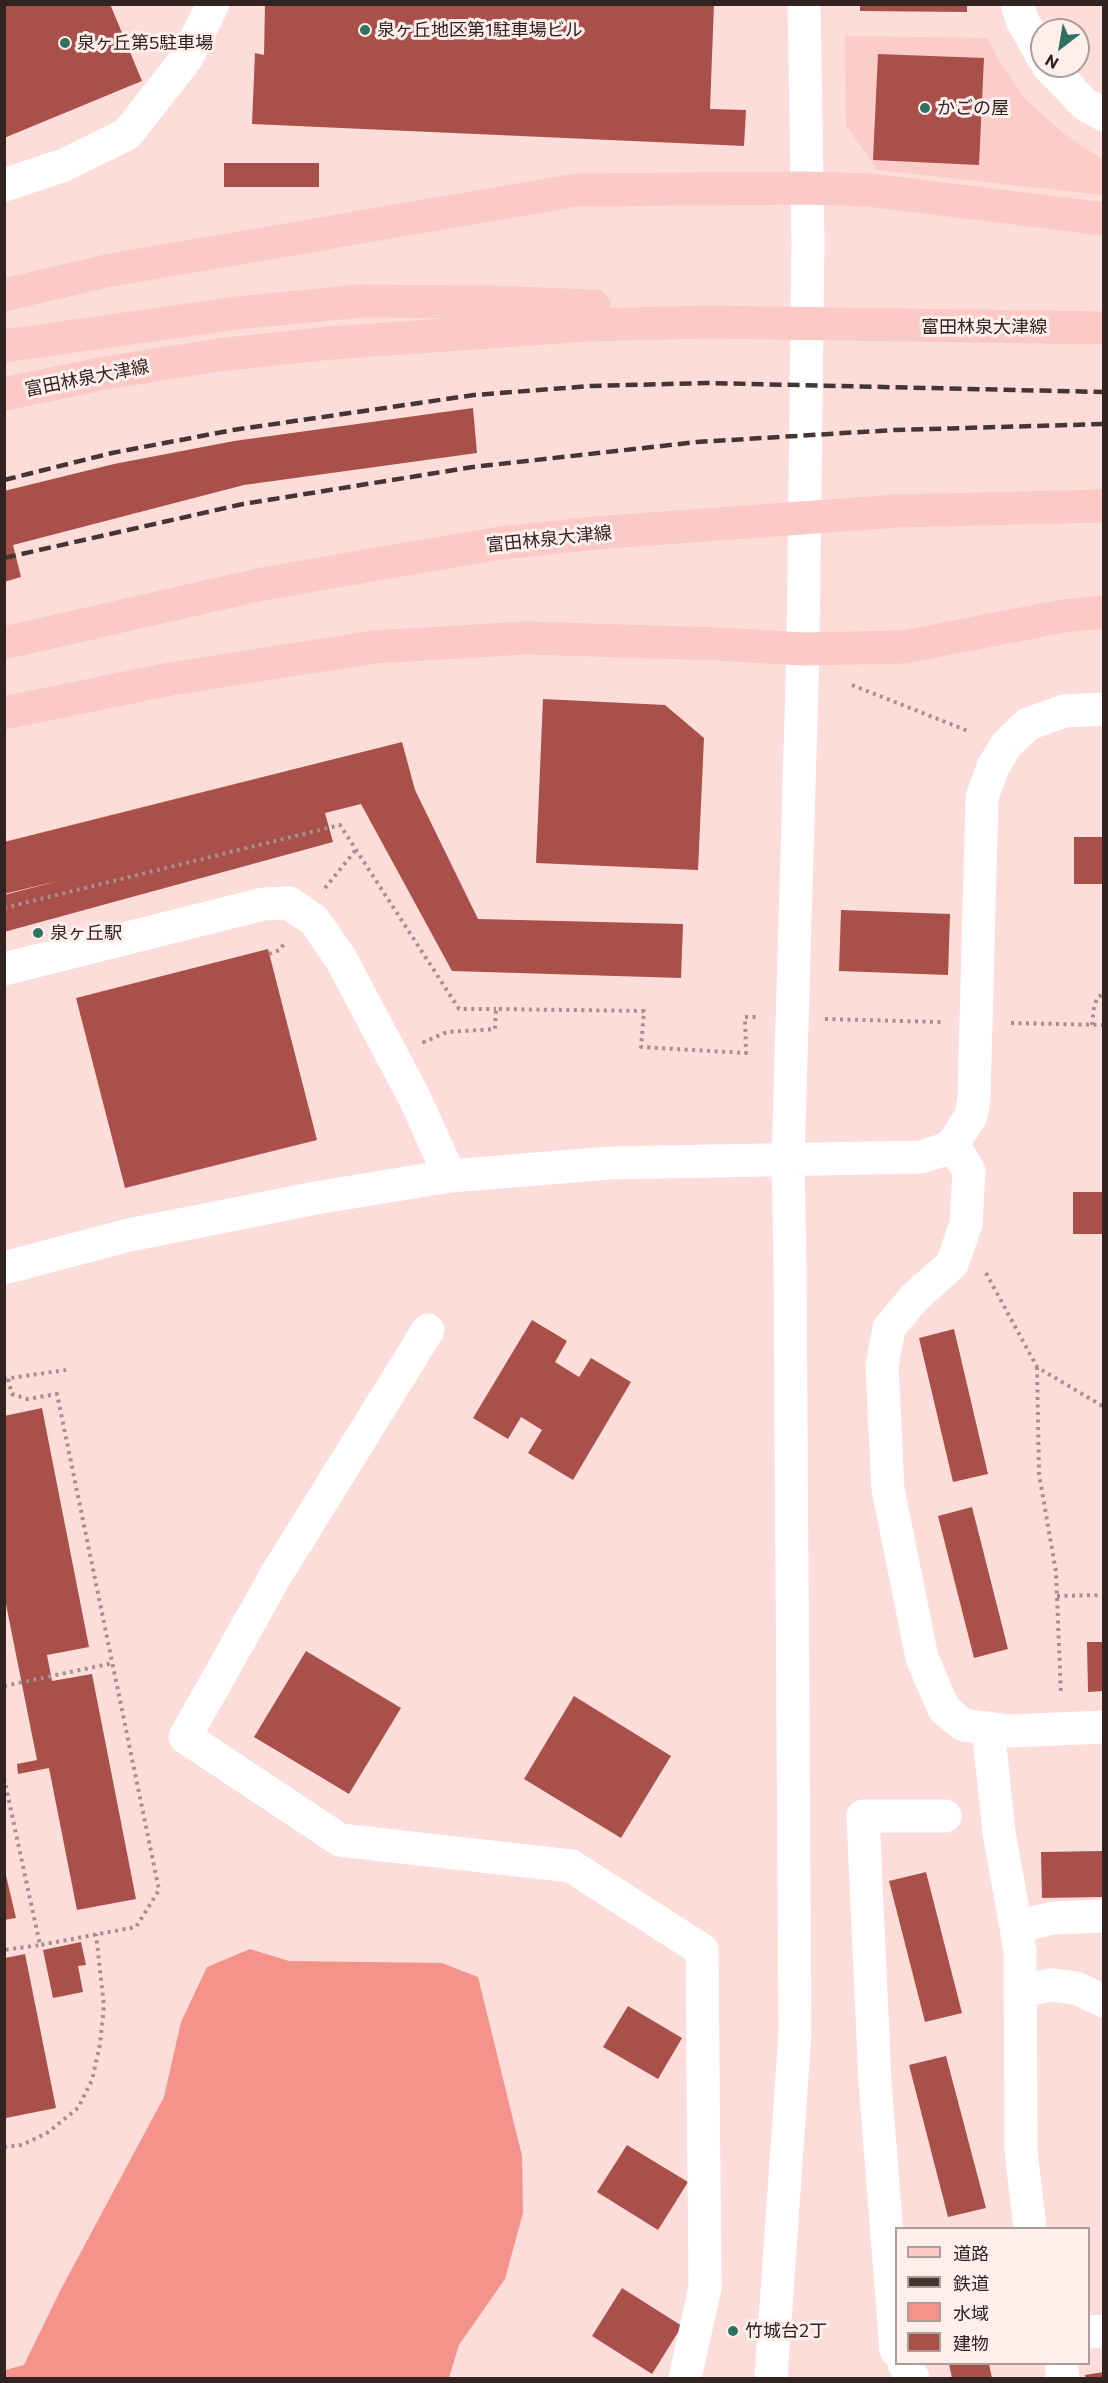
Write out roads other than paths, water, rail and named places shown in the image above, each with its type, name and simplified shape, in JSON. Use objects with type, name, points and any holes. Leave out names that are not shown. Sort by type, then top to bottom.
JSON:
[{"type":"main road","points":[[4,295],[106,271],[576,190],[807,188],[869,190],[1104,219]]},
{"type":"main road","points":[[4,346],[237,313],[360,301],[485,302],[622,308],[825,325]]},
{"type":"main road","name":"富田林泉大津線","points":[[4,393],[113,372],[218,356],[331,343],[588,325],[707,322],[1104,328]]},
{"type":"main road","name":"富田林泉大津線","points":[[4,643],[262,584],[494,544],[595,533],[897,511],[1104,506]]},
{"type":"main road","points":[[4,713],[170,679],[374,647],[526,638],[803,649],[904,647],[1063,616],[1104,612]]},
{"type":"street","points":[[4,186],[64,165],[127,134],[186,59],[213,4]]},
{"type":"street","points":[[771,2379],[795,2033],[788,1161],[803,649],[808,242],[804,4]]},
{"type":"street","points":[[1017,4],[1030,34]]},
{"type":"street","points":[[1060,78],[1086,105],[1104,115]]},
{"type":"street","points":[[4,1268],[129,1234],[316,1198],[450,1176],[611,1162],[788,1161],[921,1156],[944,1150],[953,1144],[971,1116],[974,1098],[982,797],[993,767],[1006,745],[1028,724],[1064,711],[1104,709]]},
{"type":"street","points":[[4,969],[263,904],[289,903],[314,920],[341,959],[414,1097],[450,1176]]},
{"type":"street","points":[[953,1144],[969,1171],[966,1224],[952,1264],[915,1297],[889,1328],[882,1366],[888,1489],[922,1658],[944,1709],[963,1725],[1010,1731],[1104,1727]]},
{"type":"street","points":[[428,1330],[276,1575],[185,1737],[340,1840],[571,1866],[702,1950],[705,2288],[685,2379]]},
{"type":"street","points":[[988,1728],[999,1832],[1020,1950],[1021,2151],[1030,2227]]},
{"type":"street","points":[[895,2326],[875,2082],[863,1816],[945,1816]]},
{"type":"street","points":[[1016,1927],[1053,1918],[1104,1916]]},
{"type":"street","points":[[1020,1992],[1050,1985],[1076,1988],[1104,2001]]},
{"type":"street","points":[[905,2365],[913,2379]]},
{"type":"water","points":[[250,1949],[289,1961],[442,1963],[478,1977],[522,2156],[523,2213],[505,2279],[459,2345],[449,2378],[5,2378],[5,2370],[24,2365],[60,2291],[164,2097],[181,2022],[207,1967]]},
{"type":"railway","points":[[4,480],[112,453],[233,430],[474,395],[591,386],[707,383],[1104,392]]},
{"type":"railway","points":[[4,558],[243,504],[473,467],[697,442],[894,430],[1104,424]]},
{"type":"place","name":"泉ヶ丘地区第1駐車場ビル","points":[[365,30]]},
{"type":"place","name":"泉ヶ丘第5駐車場","points":[[65,43]]},
{"type":"place","name":"かごの屋","points":[[925,108]]},
{"type":"place","name":"泉ヶ丘駅","points":[[38,933]]},
{"type":"place","name":"竹城台2丁","points":[[733,2331]]}]
